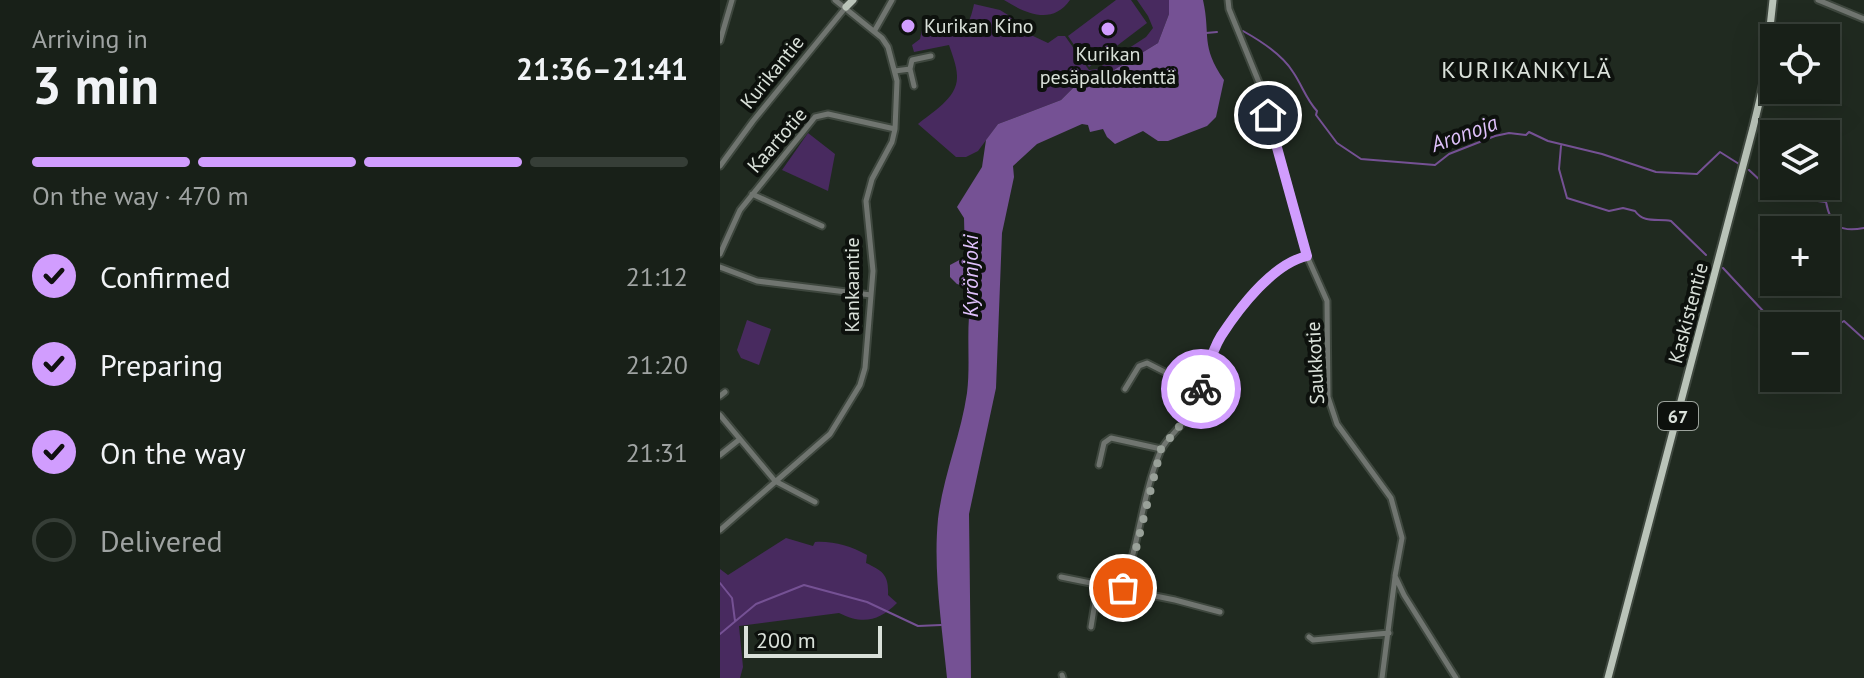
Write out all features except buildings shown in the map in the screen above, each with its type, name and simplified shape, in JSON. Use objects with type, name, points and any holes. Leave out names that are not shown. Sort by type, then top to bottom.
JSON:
[{"type":"main road","name":"Kurikantie","points":[[846,7],[853,0]]},
{"type":"main road","name":"Kaskistentie","points":[[1608,678],[1753,128],[1764,82],[1773,0]]},
{"type":"street","points":[[720,41],[732,0]]},
{"type":"street","name":"Kankaantie","points":[[721,529],[830,434],[860,385],[867,357],[873,271],[866,201],[872,179],[892,142],[898,94],[888,47],[875,30],[835,0]]},
{"type":"street","points":[[875,30],[892,0]]},
{"type":"street","name":"Saukkotie","points":[[1228,0],[1260,85],[1307,256],[1327,301],[1328,397],[1337,424],[1391,498],[1401,525],[1401,557],[1395,576],[1382,678]]},
{"type":"street","points":[[1818,0],[1864,19]]},
{"type":"street","name":"Kurikantie","points":[[720,166],[846,7]]},
{"type":"street","points":[[914,86],[910,69],[912,60],[931,56]]},
{"type":"street","points":[[895,71],[910,69]]},
{"type":"street","name":"Kaartotie","points":[[720,254],[740,210],[815,117],[821,114],[895,129]]},
{"type":"street","points":[[752,194],[822,226]]},
{"type":"street","points":[[1123,588],[1134,557],[1161,449],[1191,412],[1220,337],[1279,269],[1292,260],[1307,256]]},
{"type":"street","points":[[720,267],[757,281],[871,295]]},
{"type":"street","points":[[1125,389],[1139,366],[1147,363],[1200,390]]},
{"type":"street","points":[[720,415],[775,481],[815,502]]},
{"type":"street","points":[[1099,465],[1104,443],[1111,438],[1161,449]]},
{"type":"street","points":[[720,455],[740,439]]},
{"type":"street","points":[[1395,576],[1456,678]]},
{"type":"street","points":[[1061,577],[1123,588],[1220,612]]},
{"type":"street","points":[[1091,627],[1099,584]]},
{"type":"street","points":[[1309,637],[1313,640],[1389,633]]},
{"type":"shaded area","points":[[1004,0],[1070,0],[1055,13],[1038,15]]},
{"type":"shaded area","name":"Kurikan pesäpallokenttä","points":[[1116,0],[1131,0],[1147,23],[1089,67],[1068,36]]},
{"type":"shaded area","points":[[1137,0],[1169,0],[1169,14],[1158,43],[1104,76],[1073,88],[1061,100],[998,124],[978,151],[966,157],[956,157],[918,124],[949,98],[957,76],[949,45],[914,52],[912,45],[920,39],[924,21],[948,22],[949,27],[955,29],[964,26],[970,19],[974,4],[1000,10],[1021,23],[1018,29],[1048,43],[1058,36],[1065,36],[1089,70],[1097,69],[1146,37],[1153,28]]},
{"type":"shaded area","points":[[808,133],[835,154],[828,191],[782,170]]},
{"type":"shaded area","points":[[747,320],[771,329],[759,365],[741,358],[737,350]]},
{"type":"shaded area","points":[[786,538],[813,546],[815,542],[835,543],[867,555],[866,563],[884,574],[888,595],[897,603],[884,614],[870,619],[856,619],[839,613],[739,626],[743,667],[740,678],[720,678],[720,569],[728,575]]},
{"type":"water","name":"Kyrönjoki","points":[[1169,0],[1203,0],[1209,49],[1224,80],[1216,117],[1207,126],[1168,141],[1158,141],[1143,131],[1115,144],[1103,129],[1090,132],[1088,125],[1082,124],[1037,144],[1013,166],[1014,177],[1002,233],[996,388],[969,514],[971,678],[947,678],[937,578],[938,519],[967,393],[972,295],[967,287],[957,284],[950,277],[950,265],[965,257],[964,218],[957,207],[982,167],[986,140],[998,124],[1061,100],[1073,88],[1104,76],[1158,43],[1169,14]]},
{"type":"waterway","name":"Aronoja","points":[[1243,31],[1283,59],[1317,111],[1316,115],[1337,143],[1361,159],[1435,165],[1449,154],[1495,136],[1509,133],[1526,135],[1529,132],[1548,141],[1602,154],[1656,172],[1697,174],[1720,152],[1739,164]]},
{"type":"waterway","name":"Aronoja","points":[[1206,33],[1217,32]]},
{"type":"waterway","points":[[1561,146],[1559,169],[1567,198],[1609,211],[1623,208],[1647,219],[1671,221],[1706,255]]},
{"type":"waterway","points":[[1749,170],[1777,196],[1826,202],[1831,218],[1838,226],[1864,228]]},
{"type":"waterway","points":[[1723,268],[1764,312]]},
{"type":"waterway","points":[[1840,323],[1844,321],[1864,339]]},
{"type":"waterway","points":[[720,583],[732,598],[735,621]]},
{"type":"waterway","points":[[720,634],[756,604],[804,585],[867,602],[918,626],[941,625]]},
{"type":"way so far","points":[[1123,588],[1134,557],[1161,449],[1191,412],[1201,389]]},
{"type":"place","name":"Kurikan Kino","points":[[908,26]]},
{"type":"place","name":"Kurikan pesäpallokenttä","points":[[1108,29]]},
{"type":"district","name":"KURIKANKYLÄ","points":[[1527,69]]},
{"type":"route","points":[[1201,389],[1220,337],[1279,269],[1292,260],[1307,256],[1268,115]]}]
